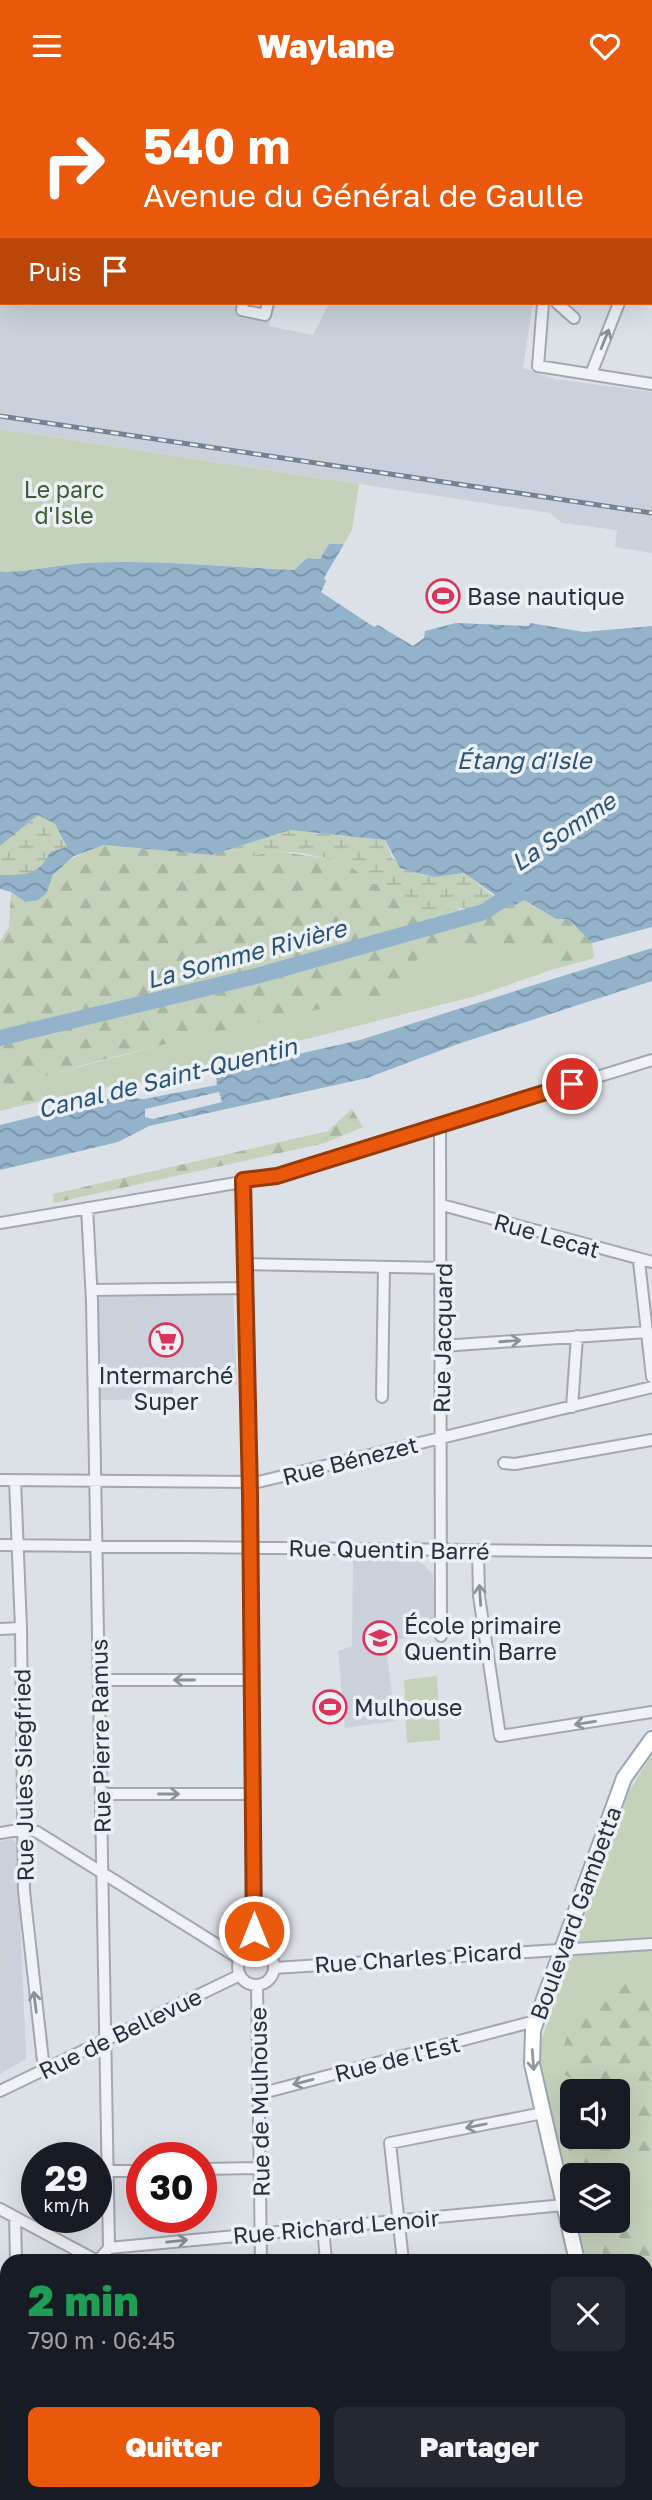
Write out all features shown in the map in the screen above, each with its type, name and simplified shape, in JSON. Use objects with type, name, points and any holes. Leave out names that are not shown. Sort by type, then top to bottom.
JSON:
[{"type":"main road","name":"Boulevard Gambetta","points":[[560,2187],[532,2064],[535,2021],[624,1778],[652,1739]]},
{"type":"main road","name":"Boulevard Gambetta","points":[[570,2233],[574,2254]]},
{"type":"street","points":[[243,306],[265,315],[268,305]]},
{"type":"street","points":[[543,305],[538,366],[652,384]]},
{"type":"street","points":[[559,305],[574,318]]},
{"type":"street","points":[[591,374],[618,305]]},
{"type":"street","points":[[0,1223],[277,1176],[652,1060]]},
{"type":"street","name":"Rue Jacquard","points":[[440,1126],[443,1268],[441,1636]]},
{"type":"street","points":[[243,1180],[250,1482],[252,1950]]},
{"type":"street","name":"Rue Lecat","points":[[442,1205],[639,1261],[652,1262]]},
{"type":"street","name":"Rue Pierre Ramus","points":[[87,1207],[92,1290],[107,2142]]},
{"type":"street","points":[[639,1261],[652,1377]]},
{"type":"street","points":[[245,1264],[443,1268]]},
{"type":"street","points":[[382,1397],[384,1267]]},
{"type":"street","points":[[92,1290],[245,1288]]},
{"type":"street","points":[[442,1346],[647,1332]]},
{"type":"street","points":[[572,1407],[577,1336]]},
{"type":"street","name":"Rue Bénezet","points":[[0,1480],[258,1482],[652,1387]]},
{"type":"street","points":[[504,1463],[515,1464],[652,1440]]},
{"type":"street","name":"Rue Jules Siegfried","points":[[15,1480],[21,1628],[24,1891],[44,2070]]},
{"type":"street","name":"Rue Quentin Barré","points":[[0,1545],[652,1552]]},
{"type":"street","points":[[478,1551],[479,1596],[500,1736],[652,1712]]},
{"type":"street","points":[[0,1629],[21,1628]]},
{"type":"street","points":[[99,1680],[252,1680]]},
{"type":"street","points":[[101,1794],[253,1794]]},
{"type":"street","points":[[0,1833],[25,1829],[37,1832],[240,1959]]},
{"type":"street","name":"Rue Charles Picard","points":[[274,1968],[652,1944]]},
{"type":"street","points":[[252,1950],[268,1953],[274,1968],[267,1982],[257,1985],[247,1982],[240,1975],[240,1959],[252,1950]]},
{"type":"street","name":"Rue de Bellevue","points":[[0,2091],[240,1975]]},
{"type":"street","name":"Rue de Mulhouse","points":[[257,1985],[261,2254]]},
{"type":"street","name":"Rue de l'Est","points":[[259,2094],[535,2021]]},
{"type":"street","points":[[402,2254],[390,2143],[543,2113]]},
{"type":"street","points":[[217,2169],[260,2168]]},
{"type":"street","name":"Rue Richard Lenoir","points":[[109,2248],[560,2205]]},
{"type":"street","points":[[0,2209],[84,2254]]},
{"type":"street","points":[[15,2217],[16,2254]]},
{"type":"street","points":[[323,2227],[325,2254]]},
{"type":"street","name":"Rue Pierre Ramus","points":[[109,2233],[109,2248]]},
{"type":"street","points":[[103,2254],[109,2248]]},
{"type":"shaded area","points":[[0,305],[235,305],[235,314],[270,321],[269,326],[313,335],[328,305],[533,305],[523,368],[555,379],[652,392],[652,553],[615,547],[617,530],[562,523],[550,513],[0,429]]},
{"type":"shaded area","points":[[233,1295],[237,1385],[173,1386],[173,1399],[100,1400],[98,1300],[101,1297]]},
{"type":"shaded area","name":"École primaire Quentin Barre","points":[[353,1555],[413,1555],[433,1574],[436,1634],[381,1642],[387,1654],[395,1721],[345,1728],[338,1651],[352,1646]]},
{"type":"shaded area","points":[[12,1839],[17,1843],[26,2059],[0,2074],[0,1841]]},
{"type":"green space","name":"Le parc d'Isle","points":[[0,429],[359,484],[352,530],[344,544],[329,544],[320,559],[307,558],[294,570],[111,562],[0,572]]},
{"type":"green space","points":[[38,815],[55,824],[67,848],[31,874],[18,877],[0,875],[0,846]]},
{"type":"green space","points":[[290,830],[385,840],[393,859],[433,877],[464,873],[500,901],[484,912],[447,905],[436,916],[420,919],[402,892],[386,885],[370,883],[353,868],[329,859],[276,851],[255,855],[244,850],[222,851]]},
{"type":"green space","points":[[104,845],[211,855],[222,851],[244,850],[255,855],[276,851],[329,859],[353,868],[370,883],[386,885],[402,892],[420,918],[436,916],[447,905],[460,908],[456,914],[452,911],[445,922],[484,914],[500,901],[512,907],[523,900],[556,919],[568,919],[592,943],[594,958],[554,969],[548,950],[431,950],[412,963],[410,991],[222,1030],[38,1078],[44,1091],[37,1102],[0,1111],[0,941],[9,927],[11,892],[25,902],[46,894],[60,868],[85,852]]},
{"type":"green space","points":[[431,950],[549,950],[554,969],[476,996],[211,1063],[160,1077],[151,1083],[134,1081],[37,1102],[44,1091],[37,1078],[241,1024],[412,963]]},
{"type":"green space","points":[[352,1109],[363,1127],[325,1143],[54,1203],[53,1194],[328,1131]]},
{"type":"green space","points":[[437,1676],[440,1740],[407,1743],[404,1680]]},
{"type":"green space","points":[[652,1754],[652,2254],[584,2254],[580,2233],[630,2233],[630,2163],[563,2163],[540,2064],[540,2044],[628,1793]]},
{"type":"green space","points":[[634,1975],[652,1979],[652,2121],[630,2121],[630,2114],[642,2098],[630,2088],[630,2079],[573,2079],[561,2073],[596,2046],[602,2031],[601,2022],[572,2046],[564,2046],[578,2001],[600,2008],[612,1992],[622,1988]]},
{"type":"green space","points":[[630,2127],[652,2127],[652,2158],[612,2159],[612,2163],[571,2163],[568,2149],[630,2149]]},
{"type":"green space","points":[[630,2225],[652,2226],[652,2254],[603,2254],[600,2233],[630,2233]]},
{"type":"water","name":"Étang d'Isle","points":[[329,544],[344,544],[324,578],[326,581],[321,592],[374,627],[378,625],[413,646],[424,638],[425,631],[456,623],[529,626],[530,623],[584,632],[652,626],[652,927],[592,943],[568,919],[556,919],[524,900],[512,907],[464,873],[434,877],[400,868],[385,840],[290,830],[211,855],[104,845],[74,856],[53,875],[46,894],[38,900],[25,902],[11,892],[0,889],[0,875],[30,873],[41,866],[50,852],[67,847],[55,824],[38,815],[0,846],[0,572],[111,562],[294,570],[307,558],[320,559]]},
{"type":"water","points":[[652,948],[652,981],[458,1044],[367,1078],[149,1126],[118,1142],[0,1170],[0,1125],[114,1097],[144,1099],[217,1085],[216,1077],[241,1067],[360,1040]],"holes":[[[219,1092],[222,1102],[153,1119],[145,1117],[145,1109]]]},
{"type":"waterway","name":"La Somme Rivière","points":[[0,1038],[260,975],[484,912],[517,890]]},
{"type":"railway","points":[[0,416],[652,513]]},
{"type":"place","name":"Base nautique","points":[[443,596]]},
{"type":"place","name":"Intermarché Super","points":[[166,1340]]},
{"type":"place","name":"École primaire Quentin Barre","points":[[380,1638]]},
{"type":"place","name":"Mulhouse","points":[[330,1707]]},
{"type":"route","points":[[254,1931],[250,1494],[243,1180],[277,1176],[572,1084]]},
{"type":"water label","name":"La Somme","points":[[563,831]]},
{"type":"water label","name":"Canal de Saint-Quentin","points":[[167,1077]]}]
